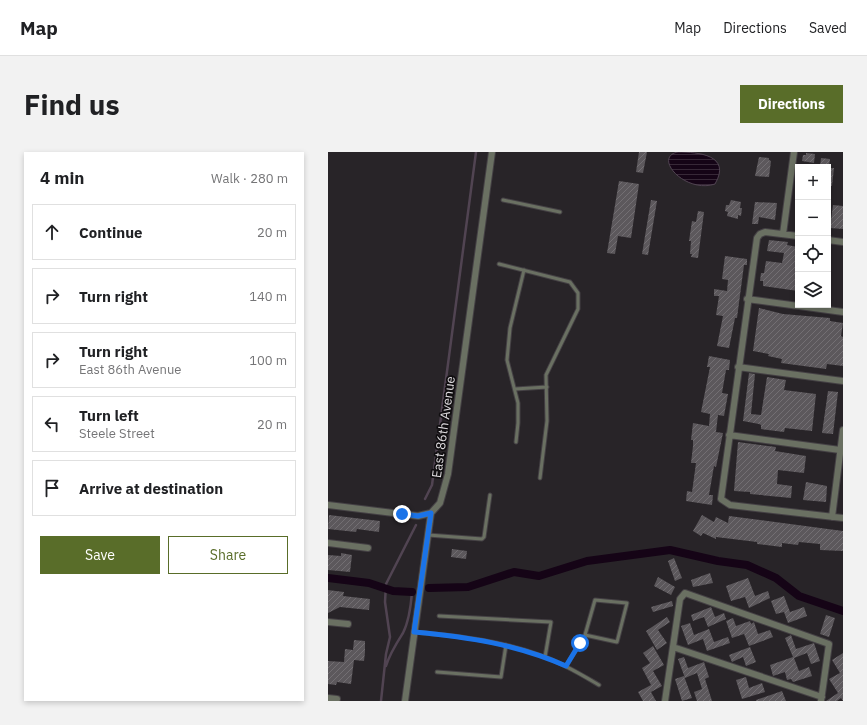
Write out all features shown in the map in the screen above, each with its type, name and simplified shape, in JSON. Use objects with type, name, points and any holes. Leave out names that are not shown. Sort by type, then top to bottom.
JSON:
[{"type":"street","name":"East 86th Avenue","points":[[405,701],[431,513],[440,503],[448,474],[492,152]]},
{"type":"street","points":[[783,234],[794,152]]},
{"type":"street","points":[[795,236],[762,232],[757,238],[747,299],[720,495],[721,499],[725,503],[843,518]]},
{"type":"street","points":[[831,240],[843,242]]},
{"type":"street","points":[[747,299],[843,312]]},
{"type":"street","points":[[738,367],[843,381]]},
{"type":"street","points":[[832,517],[843,430]]},
{"type":"street","points":[[728,435],[840,450]]},
{"type":"street","points":[[328,505],[418,516],[431,513]]},
{"type":"street","points":[[328,543],[368,548]]},
{"type":"street","points":[[665,701],[680,599],[685,593],[829,644],[822,699],[673,647]]},
{"type":"street","points":[[328,622],[348,624]]},
{"type":"street","points":[[328,698],[337,699]]},
{"type":"lane","points":[[503,200],[560,212]]},
{"type":"lane","points":[[499,264],[570,282],[578,293],[578,309],[546,375],[547,421],[540,478]]},
{"type":"lane","points":[[516,442],[518,423],[515,389],[510,379],[507,360],[510,328],[524,270]]},
{"type":"lane","points":[[515,389],[547,387]]},
{"type":"lane","points":[[428,535],[482,539],[484,537],[490,495]]},
{"type":"lane","points":[[566,666],[585,635],[595,600],[627,603],[617,642],[585,635]]},
{"type":"lane","points":[[439,616],[550,622],[545,657]]},
{"type":"lane","points":[[414,632],[457,636],[506,644],[545,657],[566,666],[599,685]]},
{"type":"lane","points":[[437,672],[501,677],[506,644]]},
{"type":"shaded area","points":[[678,152],[703,154],[716,161],[719,167],[719,174],[715,184],[704,186],[693,184],[683,180],[676,174],[670,167],[669,161],[671,155]]},
{"type":"building","points":[[639,152],[647,152],[643,173],[636,172]]},
{"type":"building","points":[[806,153],[815,154],[814,163],[802,161],[803,155],[806,155]]},
{"type":"building","points":[[759,157],[769,158],[771,161],[769,177],[755,176]]},
{"type":"building","points":[[821,158],[830,159],[829,164],[820,164]]},
{"type":"building","points":[[831,168],[834,168],[832,186]]},
{"type":"building","points":[[619,181],[639,184],[631,238],[618,236],[615,254],[607,253]]},
{"type":"building","points":[[651,200],[657,201],[648,255],[642,254]]},
{"type":"building","points":[[731,200],[741,202],[741,216],[738,215],[738,219],[727,216],[728,212],[725,211],[726,205],[729,205]]},
{"type":"building","points":[[755,202],[777,203],[775,220],[759,217],[758,224],[752,224]]},
{"type":"building","points":[[833,205],[843,206],[843,229],[831,228]]},
{"type":"building","points":[[698,211],[704,212],[698,258],[691,257],[691,241],[689,241],[692,221],[696,222]]},
{"type":"building","points":[[769,240],[788,242],[787,245],[795,246],[795,291],[763,286],[763,281],[760,281],[761,273],[764,273],[766,261],[782,263],[784,253],[767,251]]},
{"type":"building","points":[[725,256],[747,259],[747,265],[744,265],[737,318],[735,318],[729,348],[717,346],[723,316],[716,315],[719,296],[714,296],[714,289],[727,291],[728,280],[722,279]]},
{"type":"building","points":[[759,308],[783,314],[830,318],[830,321],[843,323],[841,336],[843,337],[843,366],[827,364],[826,369],[781,363],[782,359],[768,356],[769,354],[753,351]]},
{"type":"building","points":[[709,356],[730,360],[729,370],[726,370],[722,393],[728,394],[724,416],[718,415],[716,432],[723,433],[716,467],[714,466],[709,495],[713,495],[712,505],[686,501],[687,491],[692,492],[696,463],[691,463],[693,423],[709,426],[710,414],[701,412],[710,367],[707,367]]},
{"type":"building","points":[[749,373],[755,374],[751,414],[761,415],[767,377],[786,380],[784,390],[816,394],[812,431],[785,428],[784,432],[761,429],[761,425],[759,424],[743,421]]},
{"type":"building","points":[[828,391],[838,392],[833,434],[822,433]]},
{"type":"building","points":[[738,442],[776,447],[775,451],[806,456],[804,473],[778,470],[777,484],[792,486],[791,498],[734,491]]},
{"type":"building","points":[[806,482],[827,486],[826,502],[803,500]]},
{"type":"building","points":[[329,515],[380,521],[379,532],[357,529],[356,532],[328,529]]},
{"type":"building","points":[[702,515],[714,522],[716,517],[728,523],[729,516],[843,531],[843,551],[820,550],[820,544],[799,542],[798,545],[782,543],[782,547],[716,537],[716,539],[703,533],[701,536],[693,531]]},
{"type":"building","points":[[452,549],[467,551],[466,559],[451,557]]},
{"type":"building","points":[[341,553],[352,555],[350,572],[328,570],[328,555],[341,556]]},
{"type":"building","points":[[674,558],[682,578],[675,581],[668,561]]},
{"type":"building","points":[[710,573],[713,583],[693,587],[691,580]]},
{"type":"building","points":[[658,577],[675,587],[671,595],[654,586]]},
{"type":"building","points":[[748,578],[755,596],[768,591],[770,598],[749,608],[745,597],[731,601],[726,586]]},
{"type":"building","points":[[328,590],[344,592],[343,596],[370,599],[369,610],[340,607],[328,613]]},
{"type":"building","points":[[784,596],[790,612],[804,607],[807,616],[788,623],[784,612],[776,614],[771,601]]},
{"type":"building","points":[[672,601],[673,606],[653,612],[651,607]]},
{"type":"building","points":[[711,607],[715,617],[724,613],[726,619],[708,627],[704,617],[693,621],[691,615]]},
{"type":"building","points":[[826,615],[835,618],[829,637],[820,634]]},
{"type":"building","points":[[667,617],[670,622],[658,630],[667,643],[657,650],[646,631]]},
{"type":"building","points":[[733,618],[736,626],[750,621],[751,624],[754,622],[758,634],[770,630],[773,637],[749,646],[744,634],[732,638],[726,621]]},
{"type":"building","points":[[690,623],[694,635],[709,629],[714,642],[728,637],[730,643],[707,651],[703,639],[688,645],[681,626]]},
{"type":"building","points":[[791,635],[796,649],[814,643],[820,661],[811,664],[807,653],[794,658],[799,671],[809,667],[812,676],[793,682],[791,679],[787,680],[785,672],[773,676],[770,665],[793,657],[785,638]]},
{"type":"building","points":[[354,640],[365,641],[365,652],[364,661],[354,660],[351,684],[337,682],[336,685],[328,684],[328,661],[344,662],[345,649],[353,650]]},
{"type":"building","points":[[653,646],[664,665],[653,671],[662,686],[651,692],[656,701],[643,701],[638,692],[651,685],[642,668],[650,663],[643,653]]},
{"type":"building","points":[[750,647],[756,662],[746,666],[743,657],[732,662],[729,655]]},
{"type":"building","points":[[843,653],[843,701],[841,698],[837,701],[826,701],[838,693],[829,679],[840,673],[832,660]]},
{"type":"building","points":[[684,657],[688,668],[704,662],[709,677],[705,679],[712,701],[697,701],[694,692],[702,689],[697,673],[685,678],[678,659]]},
{"type":"building","points":[[684,676],[692,698],[682,701],[675,679]]},
{"type":"building","points":[[746,677],[749,688],[762,683],[765,692],[742,699],[736,680]]},
{"type":"building","points":[[782,691],[786,701],[756,701],[756,700]]},
{"type":"waterway","points":[[425,499],[432,485],[476,152]]},
{"type":"waterway","points":[[381,701],[386,654],[390,637],[385,602],[386,584],[416,525]]},
{"type":"waterway","points":[[429,588],[468,587],[514,572],[539,576],[587,561],[670,550],[718,561],[747,565],[776,578],[799,596],[843,611]]},
{"type":"waterway","points":[[328,578],[369,583],[393,591],[412,592]]},
{"type":"waterway","points":[[386,666],[391,653],[407,623],[412,592]]},
{"type":"route","points":[[402,514],[418,516],[431,513],[414,632],[457,636],[506,644],[545,657],[566,666],[580,643]]}]
